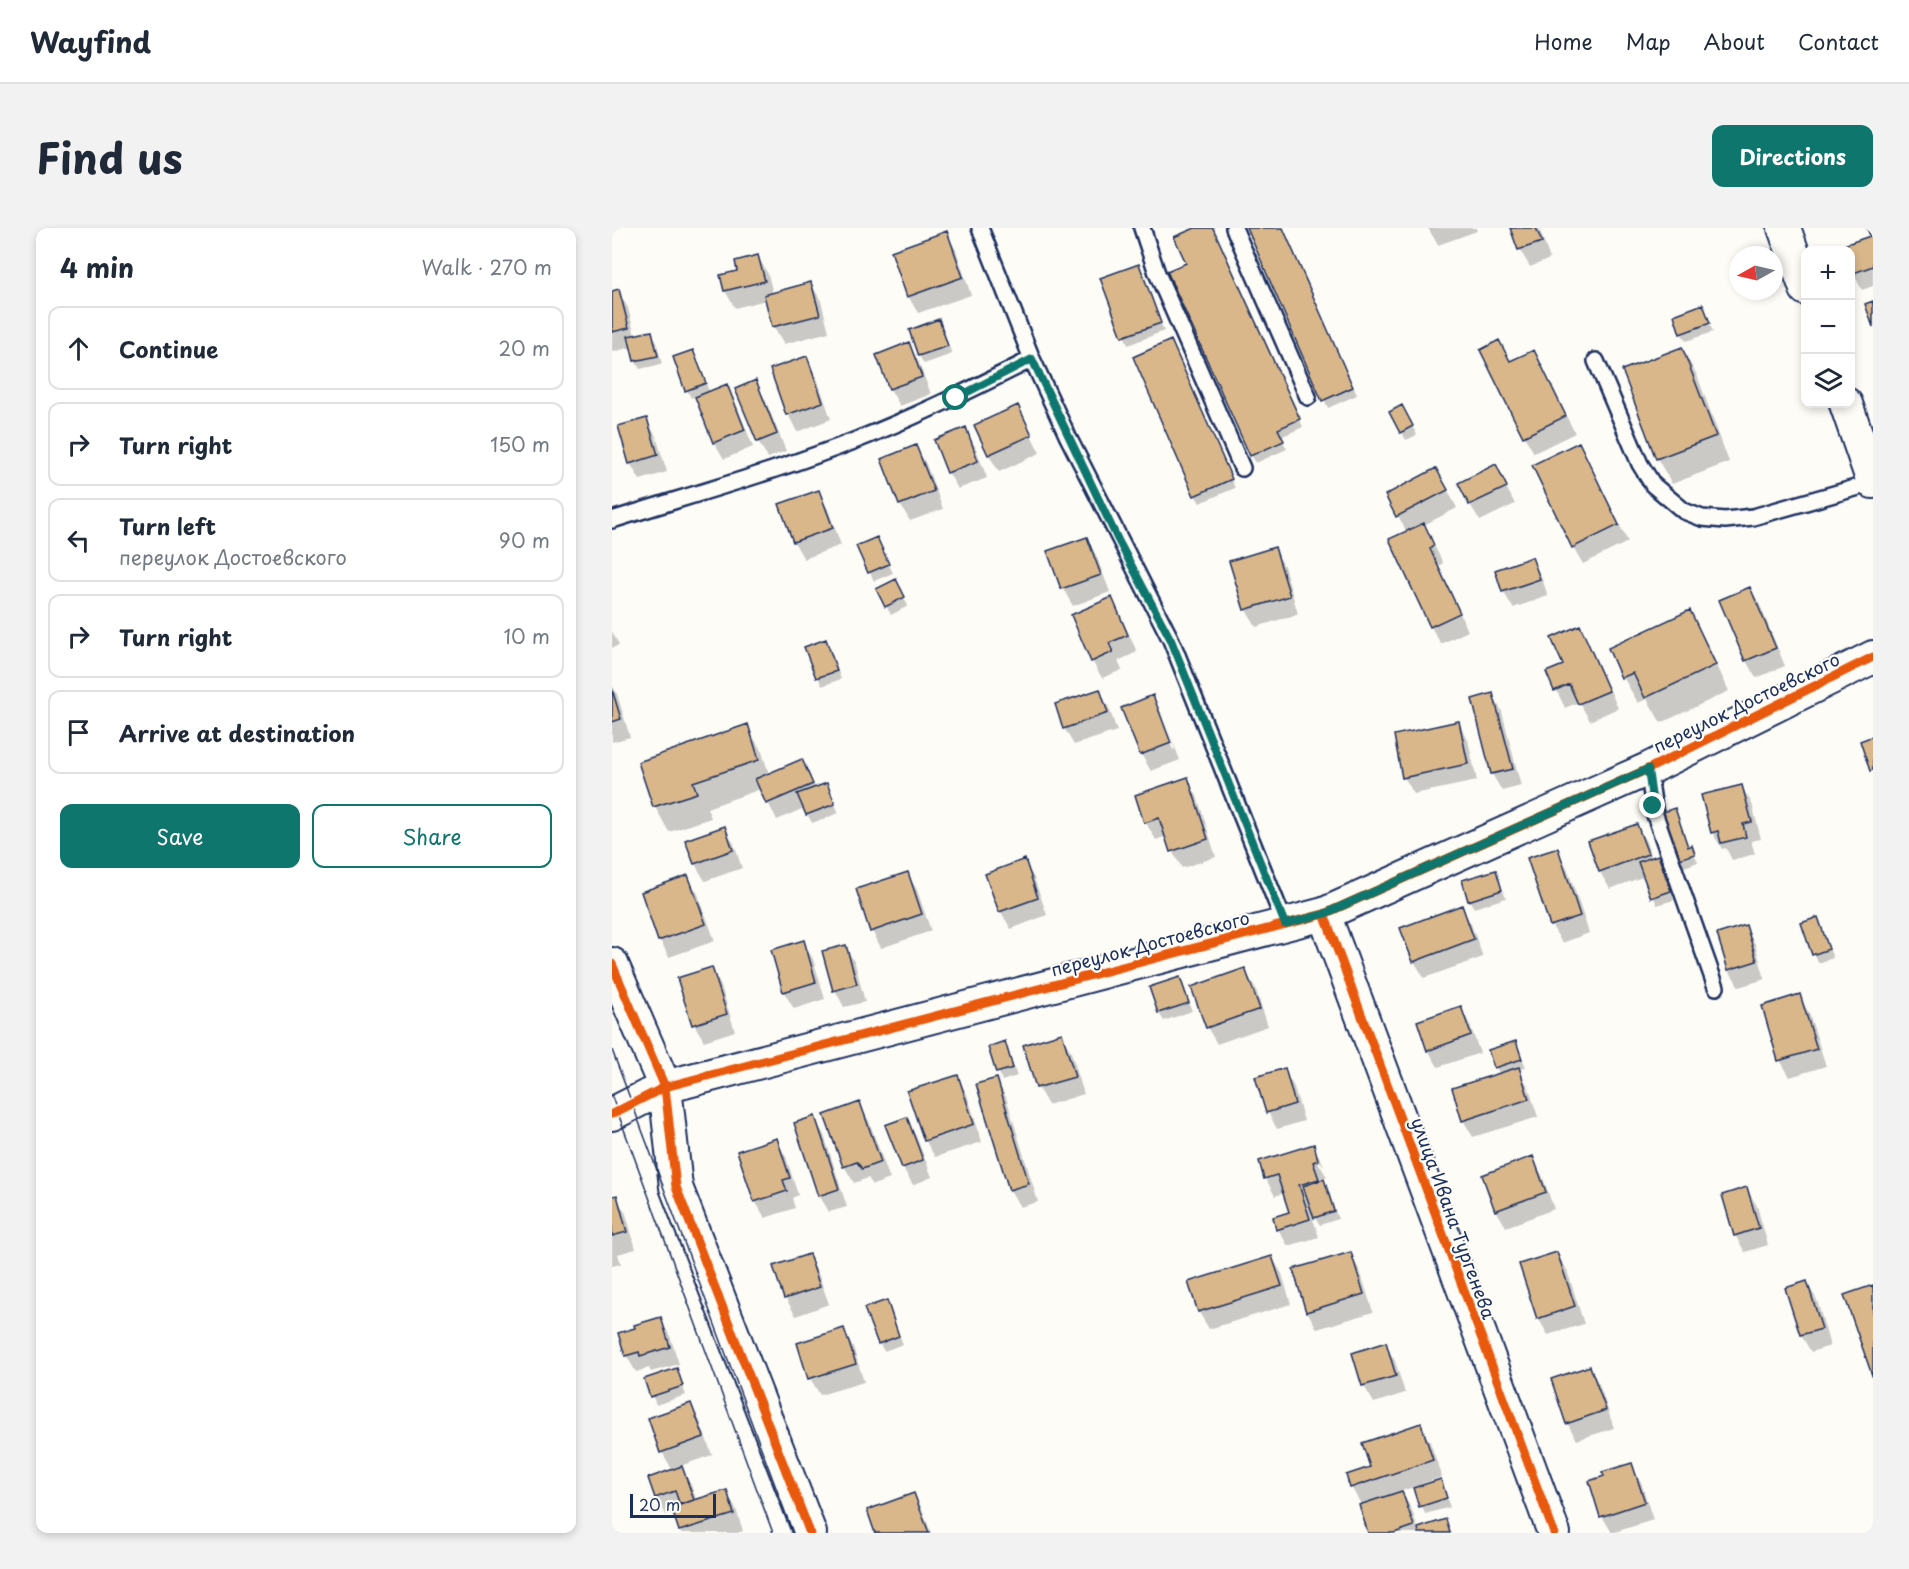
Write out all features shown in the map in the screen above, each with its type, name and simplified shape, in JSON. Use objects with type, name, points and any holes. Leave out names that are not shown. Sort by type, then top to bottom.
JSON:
[{"type":"street","points":[[1784,228],[1801,275]]},
{"type":"street","points":[[1847,408],[1873,483]]},
{"type":"street","name":"переулок Достоевского","points":[[612,1114],[665,1087],[1324,914],[1648,769],[1873,657]]},
{"type":"street","name":"улица Ивана Тургенева","points":[[1324,914],[1554,1533]]},
{"type":"street","points":[[612,964],[665,1087],[676,1186],[810,1533]]},
{"type":"lane","points":[[980,228],[1032,359],[1118,540],[1171,640],[1285,924]]},
{"type":"lane","points":[[1142,228],[1157,273],[1242,468]]},
{"type":"lane","points":[[1234,228],[1308,397]]},
{"type":"lane","points":[[612,520],[757,475],[858,440],[956,398],[1032,359]]},
{"type":"lane","points":[[1596,361],[1640,464],[1653,485],[1684,511],[1702,518],[1725,520],[1753,517],[1873,483]]},
{"type":"lane","points":[[1648,769],[1655,815],[1716,987]]},
{"type":"building","points":[[1195,228],[1213,228],[1300,419],[1278,429],[1284,441],[1250,456],[1167,271],[1186,263],[1174,237]]},
{"type":"building","points":[[1247,228],[1283,228],[1353,387],[1322,401]]},
{"type":"building","points":[[1510,228],[1536,228],[1542,242],[1518,250]]},
{"type":"building","points":[[1867,228],[1873,228],[1873,266],[1855,273],[1855,246],[1841,246],[1870,236]]},
{"type":"building","points":[[947,231],[963,277],[907,297],[891,251]]},
{"type":"building","points":[[758,255],[765,281],[724,291],[720,275],[737,271],[735,261]]},
{"type":"building","points":[[1139,264],[1161,323],[1122,337],[1100,278]]},
{"type":"building","points":[[811,282],[820,315],[772,327],[764,295]]},
{"type":"building","points":[[619,289],[629,328],[612,332],[612,291]]},
{"type":"building","points":[[1873,301],[1873,327],[1865,304]]},
{"type":"building","points":[[1703,304],[1710,323],[1680,334],[1674,315]]},
{"type":"building","points":[[939,319],[948,346],[918,356],[909,330]]},
{"type":"building","points":[[652,331],[658,356],[634,361],[628,336]]},
{"type":"building","points":[[1171,340],[1232,479],[1194,496],[1133,357]]},
{"type":"building","points":[[1499,340],[1510,361],[1534,350],[1566,416],[1523,437],[1480,350]]},
{"type":"building","points":[[909,342],[922,377],[889,389],[876,355]]},
{"type":"building","points":[[1682,347],[1716,436],[1656,459],[1622,370]]},
{"type":"building","points":[[693,350],[706,383],[685,391],[673,357]]},
{"type":"building","points":[[807,356],[823,402],[786,415],[770,369]]},
{"type":"building","points":[[756,380],[777,434],[757,442],[735,389]]},
{"type":"building","points":[[727,384],[745,430],[713,443],[695,397]]},
{"type":"building","points":[[1018,405],[1032,435],[988,455],[974,425]]},
{"type":"building","points":[[1402,405],[1413,426],[1400,433],[1389,412]]},
{"type":"building","points":[[647,418],[658,455],[629,464],[618,426]]},
{"type":"building","points":[[966,427],[978,461],[947,473],[934,440]]},
{"type":"building","points":[[1579,442],[1619,525],[1572,548],[1532,465]]},
{"type":"building","points":[[916,445],[934,491],[899,505],[881,459]]},
{"type":"building","points":[[1496,464],[1507,487],[1469,505],[1458,483]]},
{"type":"building","points":[[1436,468],[1448,490],[1396,517],[1385,495]]},
{"type":"building","points":[[819,490],[833,528],[793,542],[779,504]]},
{"type":"building","points":[[1424,523],[1434,545],[1430,549],[1460,613],[1430,627],[1389,539]]},
{"type":"building","points":[[877,537],[889,564],[868,573],[856,546]]},
{"type":"building","points":[[1087,537],[1101,575],[1061,589],[1047,551]]},
{"type":"building","points":[[1275,547],[1290,596],[1244,610],[1229,561]]},
{"type":"building","points":[[1532,557],[1540,579],[1502,592],[1495,570]]},
{"type":"building","points":[[896,579],[905,597],[885,607],[876,589]]},
{"type":"building","points":[[1750,587],[1776,648],[1745,661],[1719,600]]},
{"type":"building","points":[[1112,597],[1128,635],[1109,643],[1113,652],[1091,662],[1071,615]]},
{"type":"building","points":[[1690,610],[1716,665],[1645,698],[1633,673],[1621,678],[1608,648]]},
{"type":"building","points":[[1580,625],[1609,691],[1578,704],[1569,684],[1554,691],[1546,672],[1563,665],[1551,638]]},
{"type":"building","points":[[826,639],[837,671],[816,678],[804,647]]},
{"type":"building","points":[[612,689],[621,719],[612,722]]},
{"type":"building","points":[[1100,689],[1108,713],[1063,729],[1055,704]]},
{"type":"building","points":[[1493,693],[1513,769],[1491,774],[1472,699]]},
{"type":"building","points":[[1153,695],[1171,743],[1140,755],[1121,708]]},
{"type":"building","points":[[1459,721],[1468,764],[1402,778],[1394,735]]},
{"type":"building","points":[[748,724],[759,760],[693,782],[697,793],[653,807],[638,762]]},
{"type":"building","points":[[1873,736],[1873,770],[1870,771],[1860,741]]},
{"type":"building","points":[[802,759],[813,784],[766,804],[755,779]]},
{"type":"building","points":[[1188,777],[1208,839],[1170,852],[1159,818],[1144,823],[1135,795]]},
{"type":"building","points":[[827,783],[835,804],[806,815],[797,794]]},
{"type":"building","points":[[1742,785],[1752,822],[1743,824],[1746,837],[1721,843],[1718,831],[1711,833],[1701,795]]},
{"type":"building","points":[[1675,808],[1688,847],[1692,845],[1695,854],[1676,860],[1660,813]]},
{"type":"building","points":[[1637,824],[1648,854],[1599,872],[1588,841]]},
{"type":"building","points":[[725,826],[733,850],[694,864],[685,840]]},
{"type":"building","points":[[1558,848],[1580,916],[1550,926],[1527,858]]},
{"type":"building","points":[[1658,855],[1671,891],[1651,898],[1638,862]]},
{"type":"building","points":[[1025,859],[1038,898],[999,912],[985,874]]},
{"type":"building","points":[[1496,870],[1502,890],[1468,901],[1462,880]]},
{"type":"building","points":[[908,872],[922,914],[870,932],[856,889]]},
{"type":"building","points":[[688,875],[706,924],[658,941],[641,892]]},
{"type":"building","points":[[1462,905],[1474,939],[1413,962],[1400,928]]},
{"type":"building","points":[[1818,917],[1829,949],[1812,955],[1801,923]]},
{"type":"building","points":[[1746,925],[1757,961],[1728,970],[1717,934]]},
{"type":"building","points":[[804,940],[816,982],[783,992],[771,950]]},
{"type":"building","points":[[846,945],[857,984],[833,991],[822,951]]},
{"type":"building","points":[[712,967],[727,1014],[692,1025],[677,978]]},
{"type":"building","points":[[1245,968],[1260,1009],[1206,1028],[1191,987]]},
{"type":"building","points":[[1180,977],[1189,1003],[1158,1013],[1149,987]]},
{"type":"building","points":[[1800,994],[1817,1049],[1778,1061],[1762,1006]]},
{"type":"building","points":[[1461,1006],[1471,1035],[1427,1051],[1417,1021]]},
{"type":"building","points":[[1062,1033],[1075,1077],[1036,1088],[1023,1045]]},
{"type":"building","points":[[1005,1041],[1013,1068],[996,1073],[988,1047]]},
{"type":"building","points":[[1516,1041],[1522,1059],[1494,1068],[1488,1050]]},
{"type":"building","points":[[1519,1067],[1529,1099],[1462,1121],[1452,1088]]},
{"type":"building","points":[[1285,1068],[1295,1104],[1266,1113],[1255,1077]]},
{"type":"building","points":[[958,1075],[974,1124],[924,1141],[907,1091]]},
{"type":"building","points":[[997,1078],[1029,1184],[1009,1190],[976,1084]]},
{"type":"building","points":[[860,1102],[881,1162],[862,1169],[857,1162],[843,1167],[824,1115]]},
{"type":"building","points":[[815,1116],[839,1189],[818,1196],[794,1123]]},
{"type":"building","points":[[907,1117],[923,1160],[902,1168],[885,1125]]},
{"type":"building","points":[[777,1138],[790,1178],[783,1180],[787,1191],[754,1202],[737,1151]]},
{"type":"building","points":[[1314,1144],[1318,1160],[1313,1162],[1319,1179],[1299,1185],[1310,1219],[1276,1230],[1273,1217],[1289,1212],[1277,1175],[1264,1179],[1259,1161]]},
{"type":"building","points":[[1533,1156],[1546,1192],[1495,1211],[1482,1175]]},
{"type":"building","points":[[1324,1179],[1334,1211],[1314,1218],[1303,1186]]},
{"type":"building","points":[[1747,1187],[1759,1228],[1734,1236],[1722,1195]]},
{"type":"building","points":[[617,1195],[627,1232],[612,1236],[612,1196]]},
{"type":"building","points":[[1351,1252],[1364,1294],[1306,1312],[1293,1269]]},
{"type":"building","points":[[1557,1252],[1575,1306],[1537,1319],[1519,1264]]},
{"type":"building","points":[[809,1254],[820,1287],[784,1299],[773,1266]]},
{"type":"building","points":[[1272,1256],[1282,1286],[1198,1312],[1188,1282]]},
{"type":"building","points":[[1807,1281],[1822,1329],[1800,1335],[1785,1288]]},
{"type":"building","points":[[1873,1285],[1873,1378],[1844,1295]]},
{"type":"building","points":[[887,1300],[899,1336],[878,1344],[864,1308]]},
{"type":"building","points":[[661,1317],[670,1347],[640,1356],[639,1352],[625,1356],[618,1333],[635,1328],[634,1325]]},
{"type":"building","points":[[844,1328],[856,1364],[808,1379],[797,1343]]},
{"type":"building","points":[[1386,1342],[1396,1376],[1362,1386],[1352,1353]]},
{"type":"building","points":[[1590,1366],[1606,1410],[1566,1424],[1551,1379]]},
{"type":"building","points":[[677,1368],[683,1386],[650,1397],[644,1379]]},
{"type":"building","points":[[691,1403],[704,1437],[660,1453],[648,1418]]},
{"type":"building","points":[[1421,1423],[1433,1460],[1350,1488],[1346,1475],[1370,1467],[1362,1443]]},
{"type":"building","points":[[1632,1463],[1645,1502],[1600,1517],[1589,1481],[1604,1476],[1602,1472]]},
{"type":"building","points":[[682,1466],[694,1500],[680,1505],[675,1491],[655,1498],[648,1478]]},
{"type":"building","points":[[1441,1479],[1447,1498],[1419,1507],[1413,1488]]},
{"type":"building","points":[[727,1490],[734,1514],[679,1531],[671,1507]]},
{"type":"building","points":[[1402,1491],[1414,1526],[1394,1533],[1368,1533],[1359,1505]]},
{"type":"building","points":[[914,1493],[929,1533],[875,1533],[867,1510]]},
{"type":"building","points":[[1446,1519],[1450,1533],[1419,1533],[1418,1528]]},
{"type":"tram line","points":[[612,1050],[793,1533]]},
{"type":"tram line","points":[[612,1097],[773,1533]]},
{"type":"cycle path","points":[[612,1114],[665,1087],[1324,914],[1648,769],[1873,657]]},
{"type":"cycle path","points":[[1324,914],[1554,1533]]},
{"type":"cycle path","points":[[612,964],[665,1087],[676,1187],[810,1533]]},
{"type":"route","points":[[956,398],[1032,359],[1118,540],[1171,640],[1285,924],[1324,914],[1648,769],[1653,806]]}]
